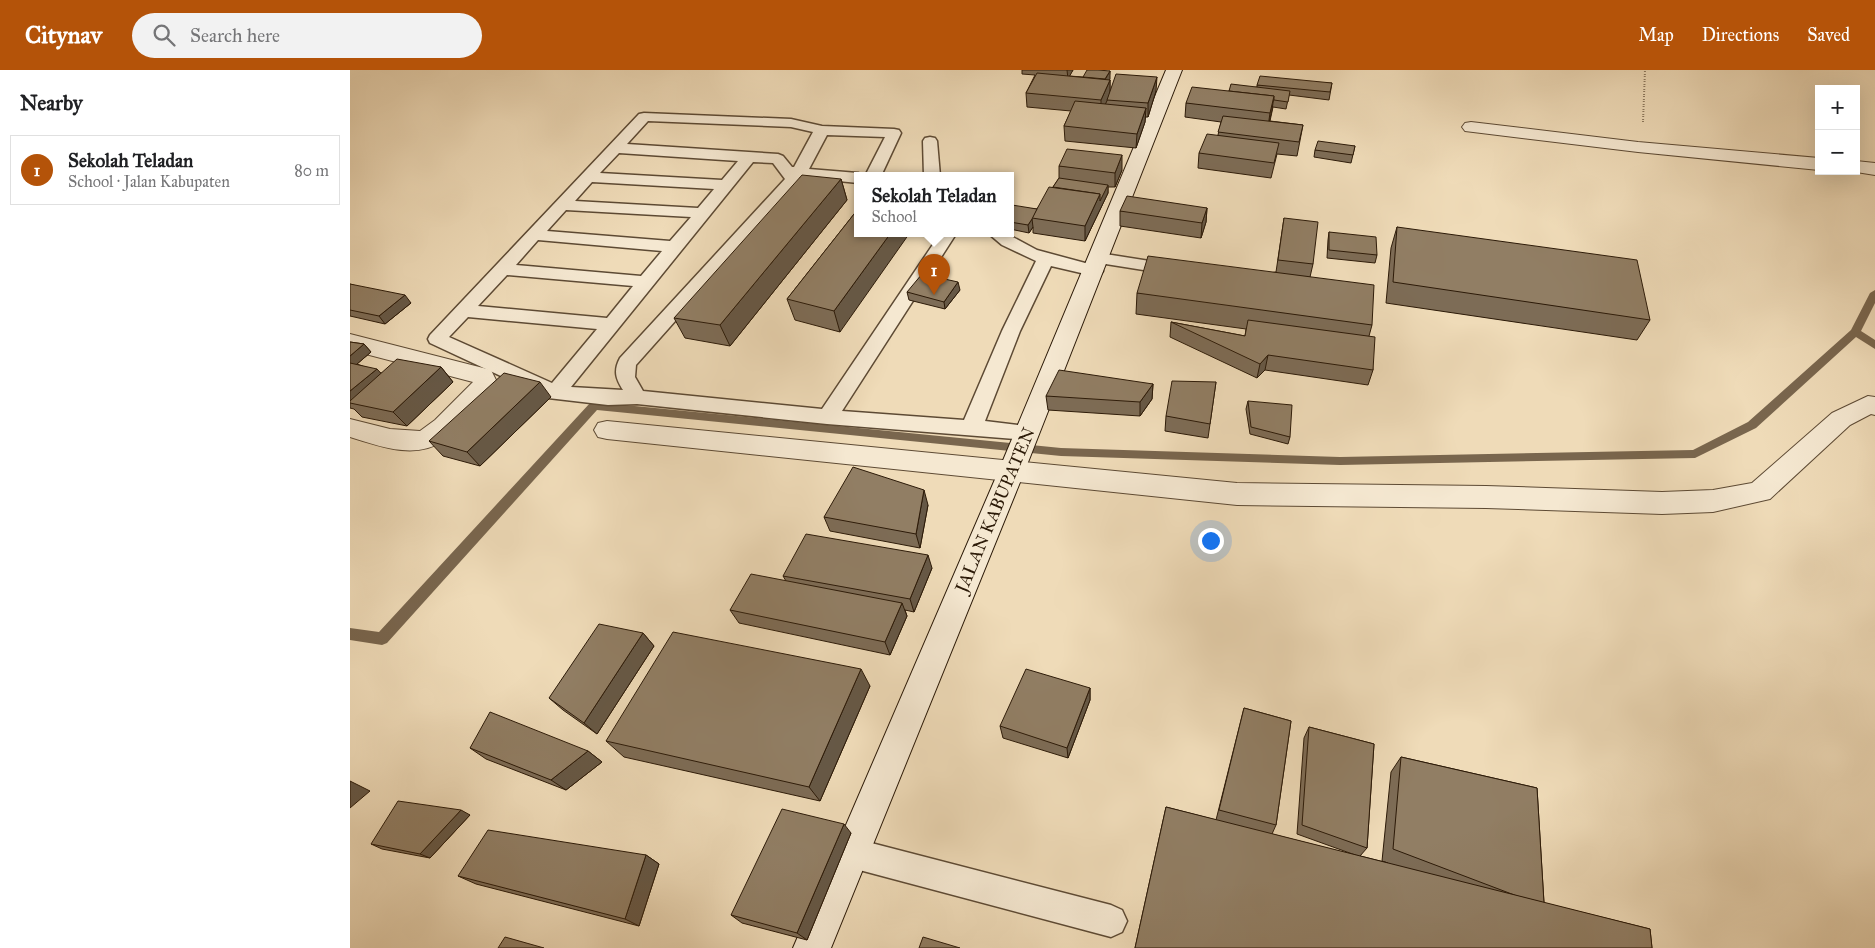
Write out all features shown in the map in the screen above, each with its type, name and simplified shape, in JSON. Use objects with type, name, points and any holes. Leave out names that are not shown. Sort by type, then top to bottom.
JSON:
[{"type":"street","name":"JALAN KABUPATEN","points":[[817,947],[852,853],[1020,451],[1174,70]]},
{"type":"street","points":[[1471,127],[1815,164]]},
{"type":"street","points":[[1860,167],[1875,169]]},
{"type":"street","points":[[350,342],[482,376],[485,382],[480,391],[430,438],[406,442],[350,428]]},
{"type":"street","points":[[607,430],[1020,451],[1236,494],[1486,497],[1662,503],[1713,501],[1760,492],[1841,419],[1868,405],[1875,406]]},
{"type":"lane","points":[[875,172],[894,133],[822,130],[791,123],[644,117],[437,338],[555,393],[608,398],[637,397],[827,417],[971,429],[1020,451]]},
{"type":"lane","points":[[637,397],[625,377],[627,363],[793,178],[793,171],[822,130]]},
{"type":"lane","points":[[930,141],[932,172]]},
{"type":"lane","points":[[615,148],[778,159],[793,171],[854,178]]},
{"type":"lane","points":[[555,393],[748,157]]},
{"type":"lane","points":[[588,177],[726,185]]},
{"type":"lane","points":[[562,205],[702,214]]},
{"type":"lane","points":[[534,235],[675,247]]},
{"type":"lane","points":[[827,417],[946,237]]},
{"type":"lane","points":[[1001,237],[1008,243],[1044,260],[1192,272]]},
{"type":"lane","points":[[971,429],[1011,331],[1044,260]]},
{"type":"lane","points":[[502,269],[646,282]]},
{"type":"lane","points":[[463,311],[611,324]]},
{"type":"lane","points":[[852,853],[1111,921]]},
{"type":"path","points":[[1638,146],[1644,118],[1645,70]]},
{"type":"building","points":[[1087,70],[1110,71],[1105,79],[1083,77]]},
{"type":"building","points":[[1037,73],[1110,80],[1101,100],[1026,93]]},
{"type":"building","points":[[1116,74],[1157,77],[1148,103],[1107,100]]},
{"type":"building","points":[[1260,76],[1332,83],[1330,92],[1257,85]]},
{"type":"building","points":[[1231,84],[1290,91],[1288,102],[1274,100],[1274,96],[1229,91]]},
{"type":"building","points":[[1192,87],[1274,96],[1270,113],[1186,103]]},
{"type":"building","points":[[1075,101],[1146,108],[1137,134],[1064,126]]},
{"type":"building","points":[[1223,116],[1303,125],[1299,142],[1218,132]]},
{"type":"building","points":[[1207,134],[1279,143],[1274,163],[1199,153]]},
{"type":"building","points":[[1318,141],[1355,146],[1353,155],[1315,150]]},
{"type":"building","points":[[1067,149],[1122,155],[1115,173],[1059,166]]},
{"type":"building","points":[[802,175],[841,179],[720,325],[674,318]]},
{"type":"building","points":[[1059,178],[1108,185],[1100,201],[1100,194],[1053,187]]},
{"type":"building","points":[[1049,187],[1100,194],[1085,226],[1032,218]]},
{"type":"building","points":[[1127,196],[1207,208],[1202,223],[1120,211]]},
{"type":"building","points":[[1014,205],[1037,209],[1028,225],[1014,223]]},
{"type":"building","points":[[854,214],[854,237],[888,237],[834,311],[787,299]]},
{"type":"building","points":[[1284,218],[1318,222],[1313,264],[1278,260]]},
{"type":"building","points":[[1397,227],[1637,260],[1650,320],[1393,282]]},
{"type":"building","points":[[1329,232],[1376,237],[1377,255],[1329,250]]},
{"type":"building","points":[[1148,256],[1374,285],[1372,325],[1137,293]]},
{"type":"building","points":[[922,274],[958,282],[944,302],[907,292]]},
{"type":"building","points":[[350,284],[405,295],[379,316],[350,310]]},
{"type":"building","points":[[1248,320],[1375,337],[1373,370],[1268,355],[1260,364],[1171,322],[1245,336]]},
{"type":"building","points":[[350,342],[364,344],[350,356]]},
{"type":"building","points":[[397,359],[441,367],[393,412],[350,403],[350,401]]},
{"type":"building","points":[[350,363],[377,369],[350,391]]},
{"type":"building","points":[[1059,370],[1153,384],[1140,402],[1046,396]]},
{"type":"building","points":[[504,373],[540,382],[467,452],[429,441]]},
{"type":"building","points":[[1172,381],[1216,382],[1210,424],[1166,416]]},
{"type":"building","points":[[1248,401],[1292,405],[1290,437],[1251,427]]},
{"type":"building","points":[[853,467],[924,490],[916,534],[824,517]]},
{"type":"building","points":[[806,534],[928,555],[910,599],[783,576]]},
{"type":"building","points":[[751,574],[902,603],[885,642],[730,610]]},
{"type":"building","points":[[599,624],[643,633],[584,723],[549,698]]},
{"type":"building","points":[[673,632],[861,669],[809,787],[606,741]]},
{"type":"building","points":[[1026,669],[1090,688],[1067,748],[1000,726]]},
{"type":"building","points":[[1244,708],[1291,721],[1276,825],[1219,810]]},
{"type":"building","points":[[490,712],[588,751],[551,780],[470,748]]},
{"type":"building","points":[[1309,727],[1374,744],[1367,848],[1302,825]]},
{"type":"building","points":[[1401,757],[1537,788],[1544,903],[1517,896],[1393,849]]},
{"type":"building","points":[[398,801],[461,810],[420,854],[371,844]]},
{"type":"building","points":[[1166,807],[1650,929],[1652,948],[1135,948]]},
{"type":"building","points":[[782,809],[844,824],[797,933],[731,915]]},
{"type":"building","points":[[488,830],[646,855],[625,919],[458,876]]},
{"type":"building","points":[[505,937],[544,948],[498,948]]},
{"type":"building","points":[[923,937],[960,948],[919,948]]},
{"type":"waterway","points":[[1855,332],[1875,293]]},
{"type":"waterway","points":[[350,634],[382,639],[594,406],[1061,452],[1340,461],[1695,454],[1752,425],[1855,332]]},
{"type":"waterway","points":[[1855,332],[1875,345]]},
{"type":"place","name":"Sekolah Teladan","points":[[934,295]]}]
